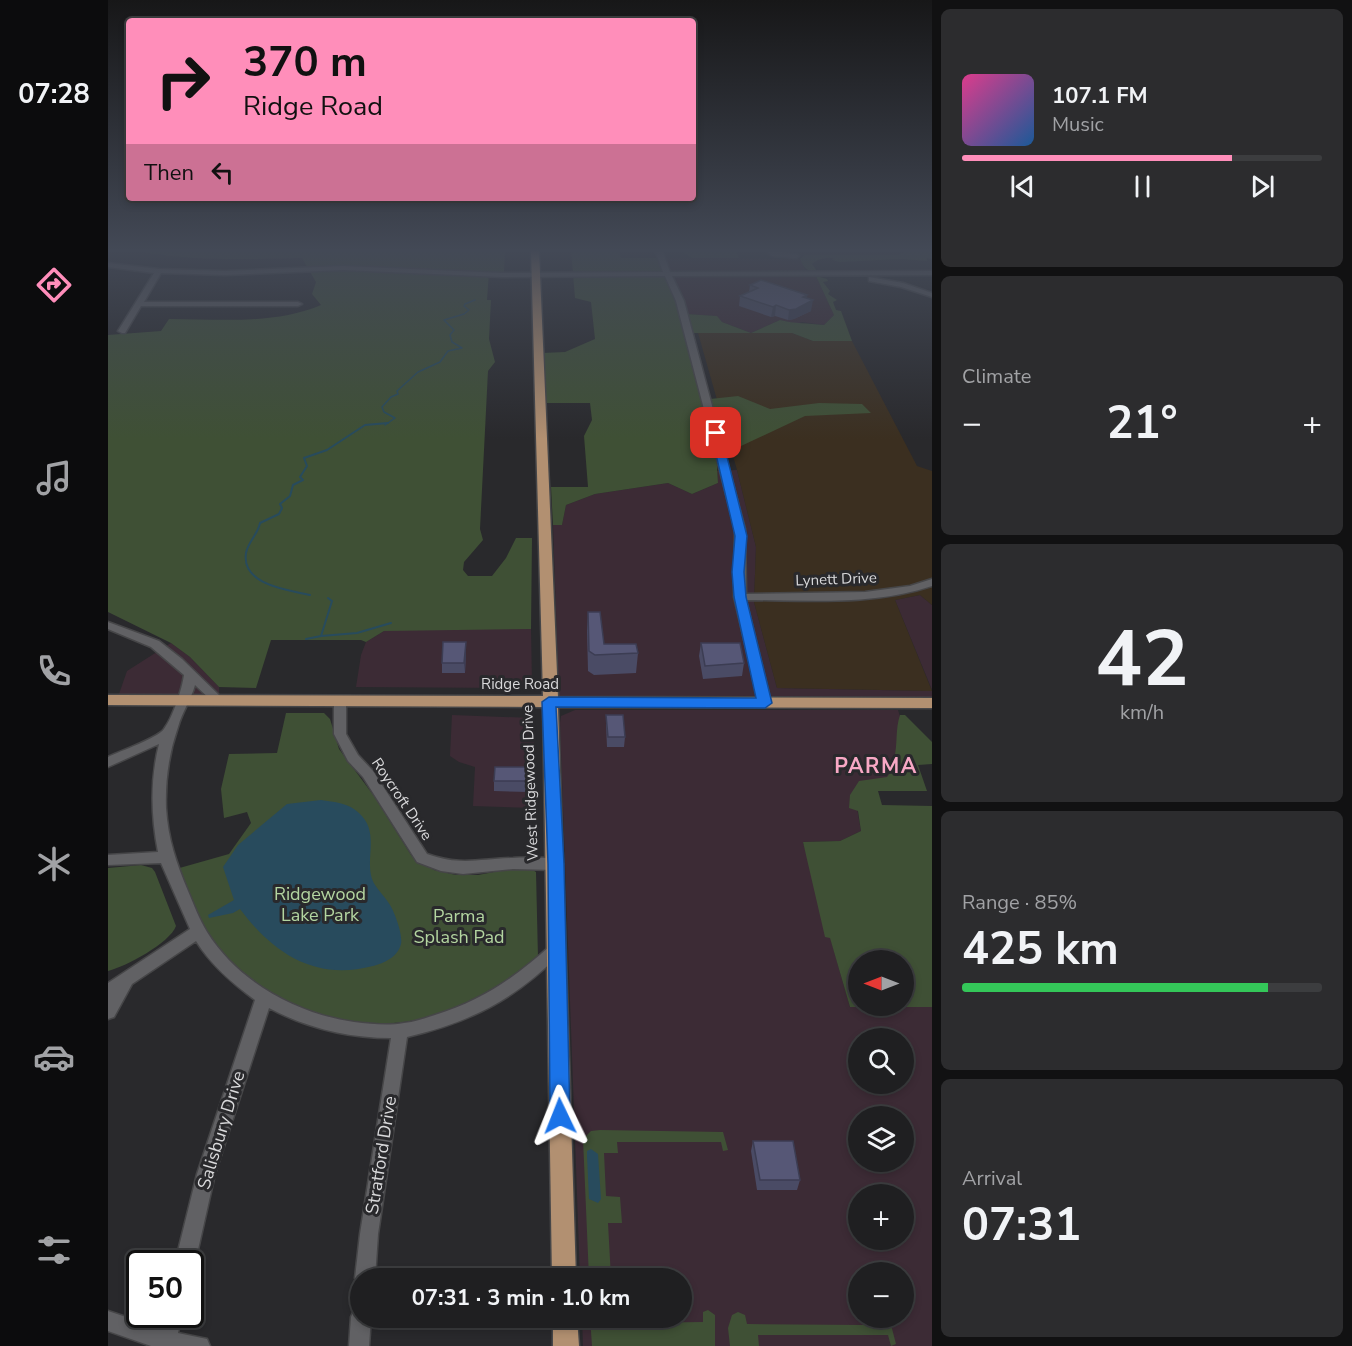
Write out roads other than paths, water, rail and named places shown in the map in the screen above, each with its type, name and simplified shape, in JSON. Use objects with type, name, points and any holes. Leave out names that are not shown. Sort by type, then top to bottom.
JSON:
[{"type":"main road","name":"West Ridgewood Drive","points":[[537,313],[556,864],[564,1268]]},
{"type":"main road","name":"Ridge Road","points":[[108,700],[932,703]]},
{"type":"main road","points":[[565,1328],[566,1346]]},
{"type":"street","points":[[122,331],[133,313]]},
{"type":"street","points":[[683,313],[740,529],[740,597],[765,703]]},
{"type":"street","name":"Lynett Drive","points":[[740,597],[872,594],[923,586],[932,582]]},
{"type":"street","points":[[108,625],[155,644],[178,662],[218,700]]},
{"type":"street","points":[[190,675],[188,689],[170,731],[162,761],[158,792],[166,857],[198,932],[222,963],[264,998],[305,1018],[353,1028],[400,1032],[456,1016],[497,998],[530,975],[556,949]]},
{"type":"street","name":"Roycroft Drive","points":[[340,700],[340,734],[353,758],[368,774],[422,858],[441,865],[463,868],[513,863],[556,864]]},
{"type":"street","points":[[108,762],[161,738],[170,731]]},
{"type":"street","points":[[108,860],[166,857]]},
{"type":"street","points":[[108,991],[198,932]]},
{"type":"street","points":[[108,981],[127,979]]},
{"type":"street","points":[[108,1012],[127,979]]},
{"type":"street","name":"Salisbury Drive","points":[[188,1250],[206,1174],[264,998]]},
{"type":"street","name":"Stratford Drive","points":[[366,1268],[370,1223],[400,1032]]},
{"type":"street","points":[[108,1321],[166,1343],[200,1346]]},
{"type":"street","points":[[166,1343],[169,1328]]},
{"type":"street","points":[[359,1346],[360,1328]]},
{"type":"water","points":[[321,800],[351,807],[365,820],[369,828],[372,879],[392,909],[401,935],[401,944],[394,956],[377,965],[352,970],[333,970],[314,966],[282,951],[253,925],[240,909],[233,913],[209,918],[208,915],[234,900],[223,867],[238,845],[287,804]]},
{"type":"water","points":[[591,1149],[598,1154],[601,1199],[598,1203],[589,1199],[587,1151]]},
{"type":"waterway","points":[[388,423],[395,418],[384,412],[382,407],[391,397],[398,394],[397,391],[418,372],[440,362],[448,351],[462,348],[452,342],[450,335],[454,330],[444,320],[465,313]]},
{"type":"waterway","points":[[310,595],[279,588],[258,579],[246,564],[249,545],[260,523],[279,514],[282,508],[280,504],[290,496],[293,485],[303,480],[300,477],[307,466],[304,458],[327,450],[365,425],[388,423]]},
{"type":"waterway","points":[[321,636],[332,601],[328,598]]},
{"type":"waterway","points":[[321,636],[357,633],[391,623]]},
{"type":"waterway","points":[[306,639],[321,636]]},
{"type":"district","name":"PARMA","points":[[876,766]]},
{"type":"park label","name":"Ridgewood Lake Park","points":[[320,904]]},
{"type":"park label","name":"Parma Splash Pad","points":[[459,926]]}]
